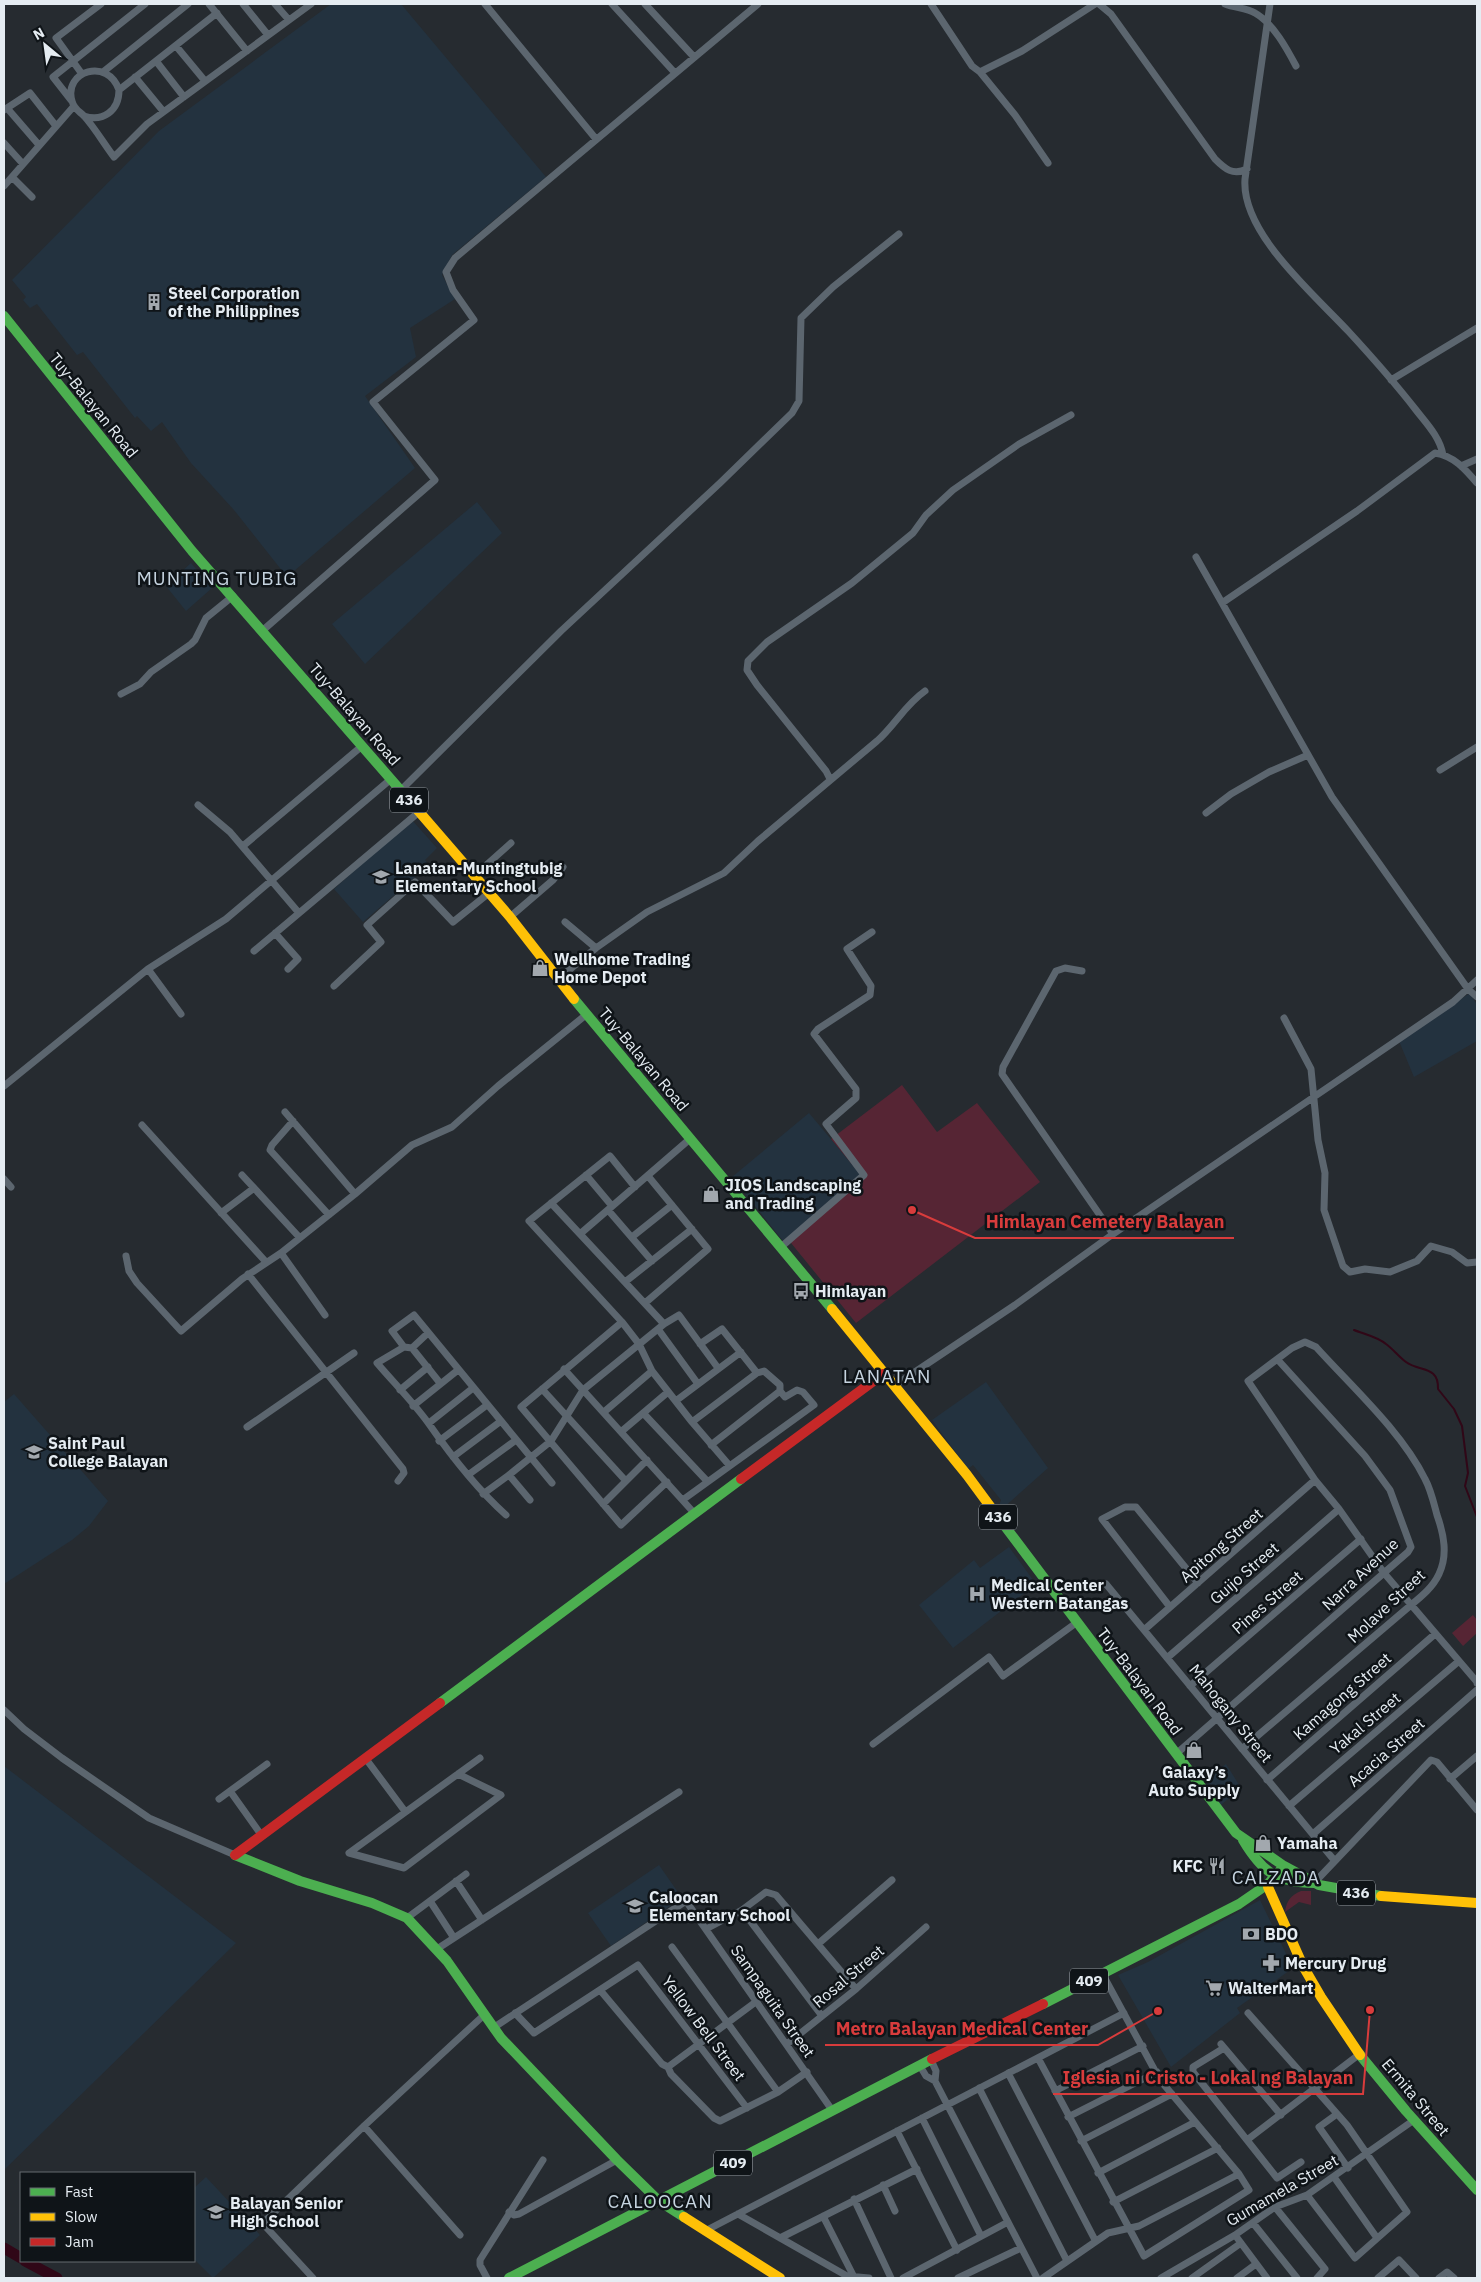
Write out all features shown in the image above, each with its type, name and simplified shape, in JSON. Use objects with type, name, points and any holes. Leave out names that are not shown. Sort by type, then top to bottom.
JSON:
[{"type":"main road","name":"Tuy-Balayan Road","points":[[4,316],[192,551],[233,596],[510,918],[558,979],[692,1138],[967,1475],[1211,1803],[1242,1838],[1255,1860],[1276,1878]]},
{"type":"main road","points":[[235,1855],[366,1759],[484,1668],[696,1514],[883,1374]]},
{"type":"main road","name":"Tuy-Balayan Road","points":[[1242,1838],[1284,1866]]},
{"type":"main road","points":[[235,1855],[300,1881],[372,1903],[407,1918],[436,1949],[493,2028],[617,2160],[659,2201],[754,2264],[780,2278]]},
{"type":"main road","name":"409","points":[[509,2278],[832,2110],[1103,1975],[1254,1896],[1268,1887],[1284,1866]]},
{"type":"main road","name":"436","points":[[1284,1866],[1314,1883]]},
{"type":"main road","name":"436","points":[[1276,1878],[1294,1883],[1314,1883],[1366,1896],[1477,1903]]},
{"type":"main road","name":"Ermita Street","points":[[1268,1887],[1304,1967],[1334,2018],[1360,2054],[1414,2120],[1477,2190]]},
{"type":"street","points":[[82,74],[56,38],[101,4]]},
{"type":"street","points":[[145,4],[53,77],[114,157],[147,124],[311,4]]},
{"type":"street","points":[[103,72],[188,4]]},
{"type":"street","points":[[209,4],[247,51]]},
{"type":"street","points":[[243,4],[268,35]]},
{"type":"street","points":[[275,4],[289,20]]},
{"type":"street","points":[[485,4],[596,139]]},
{"type":"street","points":[[612,4],[675,73]]},
{"type":"street","points":[[645,4],[694,57]]},
{"type":"street","points":[[262,631],[435,480],[373,402],[474,320],[453,290],[446,272],[455,258],[758,4]]},
{"type":"street","points":[[931,4],[972,66],[980,72],[1015,115],[1048,163]]},
{"type":"street","points":[[980,72],[1022,51],[1097,4],[1111,14],[1215,159],[1230,171],[1237,173],[1247,169]]},
{"type":"street","points":[[1225,4],[1236,9],[1254,11],[1259,15],[1269,25],[1296,66]]},
{"type":"street","points":[[1259,15],[1271,5]]},
{"type":"street","points":[[1271,5],[1247,169],[1246,196],[1257,224],[1282,260],[1391,380],[1434,435],[1443,455]]},
{"type":"street","points":[[119,90],[217,14]]},
{"type":"street","points":[[176,46],[205,81]]},
{"type":"street","points":[[156,61],[184,96]]},
{"type":"street","points":[[4,186],[56,126],[73,103],[74,83],[82,74],[92,70],[103,72],[114,79],[119,90],[117,105],[106,116],[99,118],[84,116]]},
{"type":"street","points":[[135,77],[163,112]]},
{"type":"street","points":[[39,145],[5,109],[30,93],[56,126]]},
{"type":"street","points":[[4,143],[23,164]]},
{"type":"street","points":[[12,177],[32,197]]},
{"type":"street","points":[[401,790],[562,630],[720,483],[792,412],[800,401],[801,318],[833,287],[899,234]]},
{"type":"street","points":[[1391,380],[1477,328]]},
{"type":"street","points":[[830,779],[826,770],[756,684],[748,670],[748,661],[767,642],[852,583],[906,539],[926,514],[959,485],[1011,449],[1070,415]]},
{"type":"street","points":[[1222,602],[1358,512],[1428,457],[1435,454],[1443,455],[1461,466],[1477,483]]},
{"type":"street","points":[[1461,466],[1477,459]]},
{"type":"street","points":[[1196,557],[1332,797],[1468,990],[1477,997]]},
{"type":"street","points":[[121,694],[140,684],[151,672],[191,644],[206,618],[233,596]]},
{"type":"street","points":[[558,979],[596,948],[647,912],[724,873],[773,828],[888,732],[908,704],[925,691]]},
{"type":"street","points":[[243,846],[362,746]]},
{"type":"street","points":[[1440,770],[1477,747]]},
{"type":"street","points":[[1206,813],[1231,794],[1269,772],[1308,755]]},
{"type":"street","points":[[4,1086],[148,969],[226,919],[391,779]]},
{"type":"street","points":[[198,804],[243,846],[300,913]]},
{"type":"street","points":[[254,951],[419,812]]},
{"type":"street","points":[[474,876],[511,843]]},
{"type":"street","points":[[510,918],[552,880],[563,867]]},
{"type":"street","points":[[334,986],[381,942],[366,925],[415,882],[453,922],[489,893]]},
{"type":"street","points":[[565,922],[596,948]]},
{"type":"street","points":[[781,1247],[864,1175],[826,1124],[856,1098],[856,1089],[814,1034],[818,1029],[870,995],[871,986],[847,949],[872,932]]},
{"type":"street","points":[[276,933],[298,959],[288,969]]},
{"type":"street","points":[[1082,971],[1065,968],[1056,971],[1003,1067],[1002,1074],[1113,1234]]},
{"type":"street","points":[[148,969],[181,1014]]},
{"type":"street","points":[[894,1386],[1015,1305],[1113,1234],[1468,990],[1477,980]]},
{"type":"street","points":[[126,1256],[129,1271],[179,1331],[248,1274],[281,1253],[329,1215],[412,1144],[452,1127],[498,1086],[587,1014]]},
{"type":"street","points":[[1284,1018],[1312,1069],[1318,1140],[1325,1173],[1324,1210],[1346,1270],[1350,1272],[1365,1269],[1390,1272],[1417,1260],[1432,1246],[1452,1252],[1467,1263],[1477,1262]]},
{"type":"street","points":[[285,1112],[355,1194]]},
{"type":"street","points":[[293,1122],[272,1145],[270,1150],[329,1215]]},
{"type":"street","points":[[142,1125],[266,1262]]},
{"type":"street","points":[[580,1234],[692,1138]]},
{"type":"street","points":[[635,1187],[610,1156],[529,1221],[622,1322],[639,1344],[652,1371],[729,1465]]},
{"type":"street","points":[[242,1175],[300,1238]]},
{"type":"street","points":[[586,1175],[652,1261]]},
{"type":"street","points":[[645,1303],[708,1249],[648,1176]]},
{"type":"street","points":[[4,1179],[11,1187]]},
{"type":"street","points":[[221,1213],[254,1188]]},
{"type":"street","points":[[551,1203],[645,1303],[698,1384]]},
{"type":"street","points":[[632,1237],[672,1205]]},
{"type":"street","points":[[625,1282],[692,1229]]},
{"type":"street","points":[[281,1253],[325,1315]]},
{"type":"street","points":[[248,1274],[403,1470],[404,1474],[398,1481]]},
{"type":"street","points":[[440,1383],[428,1367],[392,1331],[414,1315],[552,1483]]},
{"type":"street","points":[[483,1494],[551,1441],[583,1390],[661,1326],[679,1315],[718,1368]]},
{"type":"street","points":[[622,1322],[521,1406],[621,1525],[667,1482]]},
{"type":"street","points":[[700,1344],[722,1329],[757,1373]]},
{"type":"street","points":[[428,1333],[408,1347],[377,1362],[429,1423],[439,1441],[483,1494],[506,1515]]},
{"type":"street","name":"Molave Street","points":[[1242,1749],[1411,1605],[1431,1587],[1440,1574],[1446,1551],[1442,1528],[1426,1481],[1414,1460],[1393,1433],[1316,1347],[1304,1342],[1292,1348],[1248,1381],[1315,1480]]},
{"type":"street","points":[[676,1400],[741,1352]]},
{"type":"street","points":[[247,1427],[354,1353]]},
{"type":"street","name":"Narra Avenue","points":[[1176,1754],[1408,1552],[1411,1547],[1390,1490],[1365,1456],[1278,1360]]},
{"type":"street","points":[[400,1390],[428,1367]]},
{"type":"street","points":[[564,1369],[696,1514]]},
{"type":"street","points":[[413,1406],[458,1370]]},
{"type":"street","points":[[604,1412],[652,1371]]},
{"type":"street","points":[[684,1499],[814,1405],[803,1392],[797,1390],[785,1397],[780,1391],[780,1385],[764,1371],[757,1373],[692,1422]]},
{"type":"street","points":[[429,1423],[473,1388]]},
{"type":"street","points":[[542,1389],[625,1480]]},
{"type":"street","points":[[711,1445],[780,1391]]},
{"type":"street","points":[[622,1431],[668,1392]]},
{"type":"street","points":[[439,1441],[487,1405]]},
{"type":"street","points":[[644,1414],[707,1481]]},
{"type":"street","points":[[453,1457],[501,1421]]},
{"type":"street","points":[[468,1475],[516,1440]]},
{"type":"street","points":[[603,1504],[625,1480],[648,1460]]},
{"type":"street","points":[[509,1475],[530,1500]]},
{"type":"street","points":[[1315,1480],[1339,1509],[1384,1573],[1477,1683]]},
{"type":"street","name":"Apitong Street","points":[[1144,1630],[1315,1480]]},
{"type":"street","points":[[1170,1607],[1102,1519],[1124,1507],[1136,1507],[1198,1583]]},
{"type":"street","name":"Guijo Street","points":[[1167,1658],[1339,1509]]},
{"type":"street","name":"Pines Street","points":[[1190,1686],[1361,1539]]},
{"type":"street","name":"Mahogany Street","points":[[1106,1584],[1334,1860]]},
{"type":"street","points":[[873,1744],[988,1657],[1004,1676],[1076,1623]]},
{"type":"street","name":"Kamagong Street","points":[[1267,1780],[1435,1634]]},
{"type":"street","name":"Yakal Street","points":[[1289,1806],[1459,1661]]},
{"type":"street","name":"Acacia Street","points":[[1312,1834],[1477,1690]]},
{"type":"street","points":[[4,1710],[24,1729],[62,1758],[149,1818],[235,1855]]},
{"type":"street","points":[[1450,1779],[1477,1756]]},
{"type":"street","points":[[458,1774],[501,1795],[404,1868],[349,1853],[404,1810],[480,1758]]},
{"type":"street","points":[[366,1759],[404,1810]]},
{"type":"street","points":[[1314,1883],[1431,1760],[1437,1762],[1477,1810]]},
{"type":"street","points":[[219,1799],[267,1764]]},
{"type":"street","points":[[230,1791],[262,1836]]},
{"type":"street","points":[[436,1949],[679,1792]]},
{"type":"street","points":[[407,1918],[466,1874]]},
{"type":"street","points":[[818,1944],[892,1880]]},
{"type":"street","points":[[456,1881],[482,1920]]},
{"type":"street","points":[[706,1929],[742,1910],[766,1892],[776,1895],[856,1989]]},
{"type":"street","points":[[430,1900],[454,1938]]},
{"type":"street","name":"Sampaguita Street","points":[[493,2028],[686,1901],[832,2110]]},
{"type":"street","points":[[742,1910],[822,2016]]},
{"type":"street","name":"Rosal Street","points":[[787,2044],[856,1989],[926,1927]]},
{"type":"street","points":[[672,1946],[778,2092]]},
{"type":"street","name":"Yellow Bell Street","points":[[600,1990],[638,1965],[747,2108]]},
{"type":"street","points":[[1038,2058],[1113,2202],[1144,2256],[1249,2190],[1239,2174],[1156,2072],[1103,1975]]},
{"type":"street","points":[[515,2013],[534,2033],[600,1990],[662,2064],[668,2067],[671,2074],[714,2118],[720,2121],[729,2119],[778,2092],[807,2072]]},
{"type":"street","points":[[668,2067],[757,2001]]},
{"type":"street","points":[[707,2230],[1124,2013]]},
{"type":"street","points":[[1248,2013],[1337,2114],[1407,2212],[1355,2258],[1307,2195]]},
{"type":"street","points":[[313,2278],[273,2237],[265,2226],[265,2221],[484,2015]]},
{"type":"street","points":[[1055,2091],[1143,2046]]},
{"type":"street","points":[[1281,2115],[1223,2046],[1193,2068],[1193,2072],[1277,2178],[1301,2162]]},
{"type":"street","points":[[1247,2140],[1360,2054]]},
{"type":"street","points":[[931,2060],[936,2071],[935,2081]]},
{"type":"street","points":[[920,2066],[926,2076],[935,2081],[1037,2278]]},
{"type":"street","points":[[1068,2117],[1156,2072]]},
{"type":"street","points":[[1008,2073],[1095,2240]]},
{"type":"street","points":[[979,2088],[1067,2261]]},
{"type":"street","points":[[1082,2141],[1172,2094]]},
{"type":"street","points":[[1337,2114],[1319,2127],[1348,2168]]},
{"type":"street","points":[[922,2118],[981,2236]]},
{"type":"street","name":"Gumamela Street","points":[[1161,2278],[1234,2235],[1275,2207],[1307,2195],[1366,2156],[1414,2120]]},
{"type":"street","points":[[1098,2173],[1195,2122]]},
{"type":"street","points":[[364,2126],[460,2235]]},
{"type":"street","points":[[897,2131],[957,2250]]},
{"type":"street","points":[[1113,2202],[1218,2148]]},
{"type":"street","points":[[487,2278],[480,2265],[480,2260],[543,2160]]},
{"type":"street","points":[[510,2212],[514,2215],[519,2214],[617,2160]]},
{"type":"street","points":[[780,2238],[917,2169]]},
{"type":"street","points":[[1043,2278],[1095,2240],[1108,2233],[1139,2226],[1239,2174]]},
{"type":"street","points":[[1334,2177],[1378,2238]]},
{"type":"street","points":[[883,2185],[895,2211]]},
{"type":"street","points":[[854,2200],[891,2278]]},
{"type":"street","points":[[1275,2207],[1326,2269],[1317,2278]]},
{"type":"street","points":[[738,2214],[846,2276],[869,2278]]},
{"type":"street","points":[[823,2216],[854,2276]]},
{"type":"street","points":[[904,2278],[1008,2222]]},
{"type":"street","points":[[1253,2223],[1297,2278]]},
{"type":"street","points":[[1234,2235],[1267,2278]]},
{"type":"street","points":[[1192,2278],[1241,2243]]},
{"type":"street","points":[[958,2278],[1021,2248]]},
{"type":"street","points":[[1378,2278],[1399,2260],[1416,2278]]},
{"type":"street","points":[[1237,2278],[1256,2264]]},
{"type":"street","points":[[1439,2278],[1447,2272],[1454,2278]]},
{"type":"shaded area","name":"Steel Corporation of the Philippines","points":[[331,4],[401,4],[546,177],[452,255],[442,275],[455,299],[410,328],[416,357],[365,396],[415,468],[287,577],[234,510],[191,463],[162,422],[151,431],[137,416],[135,418],[83,352],[77,355],[37,304],[30,308],[23,300],[26,297],[12,280],[159,131]]},
{"type":"shaded area","points":[[477,502],[502,533],[365,664],[332,624]]},
{"type":"shaded area","points":[[191,563],[212,588],[186,611],[166,586]]},
{"type":"shaded area","name":"Lanatan-Muntingtubig Elementary School","points":[[411,819],[437,848],[425,860],[429,865],[363,922],[334,889]]},
{"type":"shaded area","points":[[1470,993],[1477,1005],[1477,1041],[1414,1077],[1399,1041]]},
{"type":"shaded area","points":[[902,1085],[937,1132],[977,1103],[1040,1182],[856,1323],[787,1238],[861,1175],[831,1139]]},
{"type":"shaded area","points":[[809,1113],[861,1175],[783,1241],[732,1177]]},
{"type":"shaded area","points":[[986,1382],[1048,1468],[1002,1509],[999,1506],[1001,1500],[973,1465],[968,1469],[932,1420]]},
{"type":"shaded area","name":"Saint Paul College Balayan","points":[[14,1394],[108,1501],[89,1526],[72,1540],[4,1584],[4,1402]]},
{"type":"shaded area","name":"Medical Center Western Batangas","points":[[1009,1547],[1036,1584],[953,1648],[919,1605],[974,1560],[980,1568]]},
{"type":"shaded area","points":[[1473,1615],[1477,1620],[1477,1633],[1463,1646],[1452,1633]]},
{"type":"shaded area","points":[[1226,1764],[1241,1788],[1221,1805],[1204,1780]]},
{"type":"shaded area","points":[[4,1766],[236,1943],[4,2170]]},
{"type":"shaded area","name":"Caloocan Elementary School","points":[[659,1865],[682,1898],[611,1946],[588,1913]]},
{"type":"shaded area","points":[[1301,1891],[1311,1891],[1311,1905],[1299,1902],[1285,1912],[1290,1899]]},
{"type":"shaded area","name":"WalterMart","points":[[1260,1900],[1293,1968],[1237,2008],[1240,2013],[1171,2067],[1118,1975],[1148,1962]]},
{"type":"shaded area","name":"Balayan Senior High School","points":[[206,2177],[260,2235],[213,2278],[195,2260],[195,2187]]},
{"type":"waterway","points":[[1354,1330],[1379,1339],[1406,1362],[1427,1370],[1435,1376],[1438,1389],[1454,1409],[1462,1426],[1468,1473],[1465,1486],[1477,1517]]},
{"type":"waterway","points":[[4,2248],[20,2257]]},
{"type":"waterway","points":[[27,2262],[57,2278]]},
{"type":"traffic: fast","points":[[4,316],[192,551],[409,800]]},
{"type":"traffic: fast","points":[[574,999],[832,1309]]},
{"type":"traffic: fast","points":[[440,1703],[741,1479]]},
{"type":"traffic: fast","points":[[995,1513],[1236,1833],[1284,1866],[1319,1885],[1381,1896]]},
{"type":"traffic: fast","points":[[1243,1840],[1257,1860],[1271,1873],[1290,1880],[1314,1883]]},
{"type":"traffic: fast","points":[[235,1855],[300,1881],[372,1903],[407,1918],[447,1961],[501,2038],[617,2160],[659,2201],[684,2217]]},
{"type":"traffic: fast","points":[[1043,2004],[1239,1904],[1268,1884],[1284,1866]]},
{"type":"traffic: fast","points":[[1360,2055],[1406,2111],[1477,2190]]},
{"type":"traffic: fast","points":[[509,2278],[932,2059]]},
{"type":"traffic: slow","points":[[409,800],[510,917],[574,999]]},
{"type":"traffic: slow","points":[[832,1309],[967,1475],[995,1513]]},
{"type":"traffic: slow","points":[[1268,1887],[1303,1966],[1321,1997],[1360,2055]]},
{"type":"traffic: slow","points":[[1381,1896],[1477,1903]]},
{"type":"traffic: slow","points":[[684,2217],[780,2278]]},
{"type":"traffic: jam","points":[[741,1479],[883,1374]]},
{"type":"traffic: jam","points":[[235,1855],[440,1703]]},
{"type":"traffic: jam","points":[[932,2059],[1043,2004]]},
{"type":"place","name":"Steel Corporation of the Philippines","points":[[154,302]]},
{"type":"place","name":"Lanatan-Muntingtubig Elementary School","points":[[381,877]]},
{"type":"place","name":"Wellhome Trading Home Depot","points":[[540,968]]},
{"type":"place","name":"JIOS Landscaping and Trading","points":[[711,1194]]},
{"type":"place","name":"Himlayan Cemetery Balayan","points":[[912,1210]]},
{"type":"place","name":"Himlayan","points":[[801,1291]]},
{"type":"place","name":"Saint Paul College Balayan","points":[[34,1452]]},
{"type":"place","name":"Medical Center Western Batangas","points":[[977,1594]]},
{"type":"place","name":"Galaxy’s Auto Supply","points":[[1194,1750]]},
{"type":"place","name":"Yamaha","points":[[1263,1843]]},
{"type":"place","name":"KFC","points":[[1217,1866]]},
{"type":"place","name":"Caloocan Elementary School","points":[[635,1906]]},
{"type":"place","name":"BDO","points":[[1251,1934]]},
{"type":"place","name":"Mercury Drug","points":[[1271,1963]]},
{"type":"place","name":"WalterMart","points":[[1214,1988]]},
{"type":"place","name":"Iglesia ni Cristo - Lokal ng Balayan","points":[[1370,2010]]},
{"type":"place","name":"Metro Balayan Medical Center","points":[[1158,2011]]},
{"type":"place","name":"Balayan Senior High School","points":[[216,2212]]},
{"type":"district","name":"MUNTING TUBIG","points":[[217,578]]},
{"type":"district","name":"LANATAN","points":[[887,1376]]},
{"type":"district","name":"CALZADA","points":[[1276,1877]]},
{"type":"district","name":"CALOOCAN","points":[[660,2201]]}]
